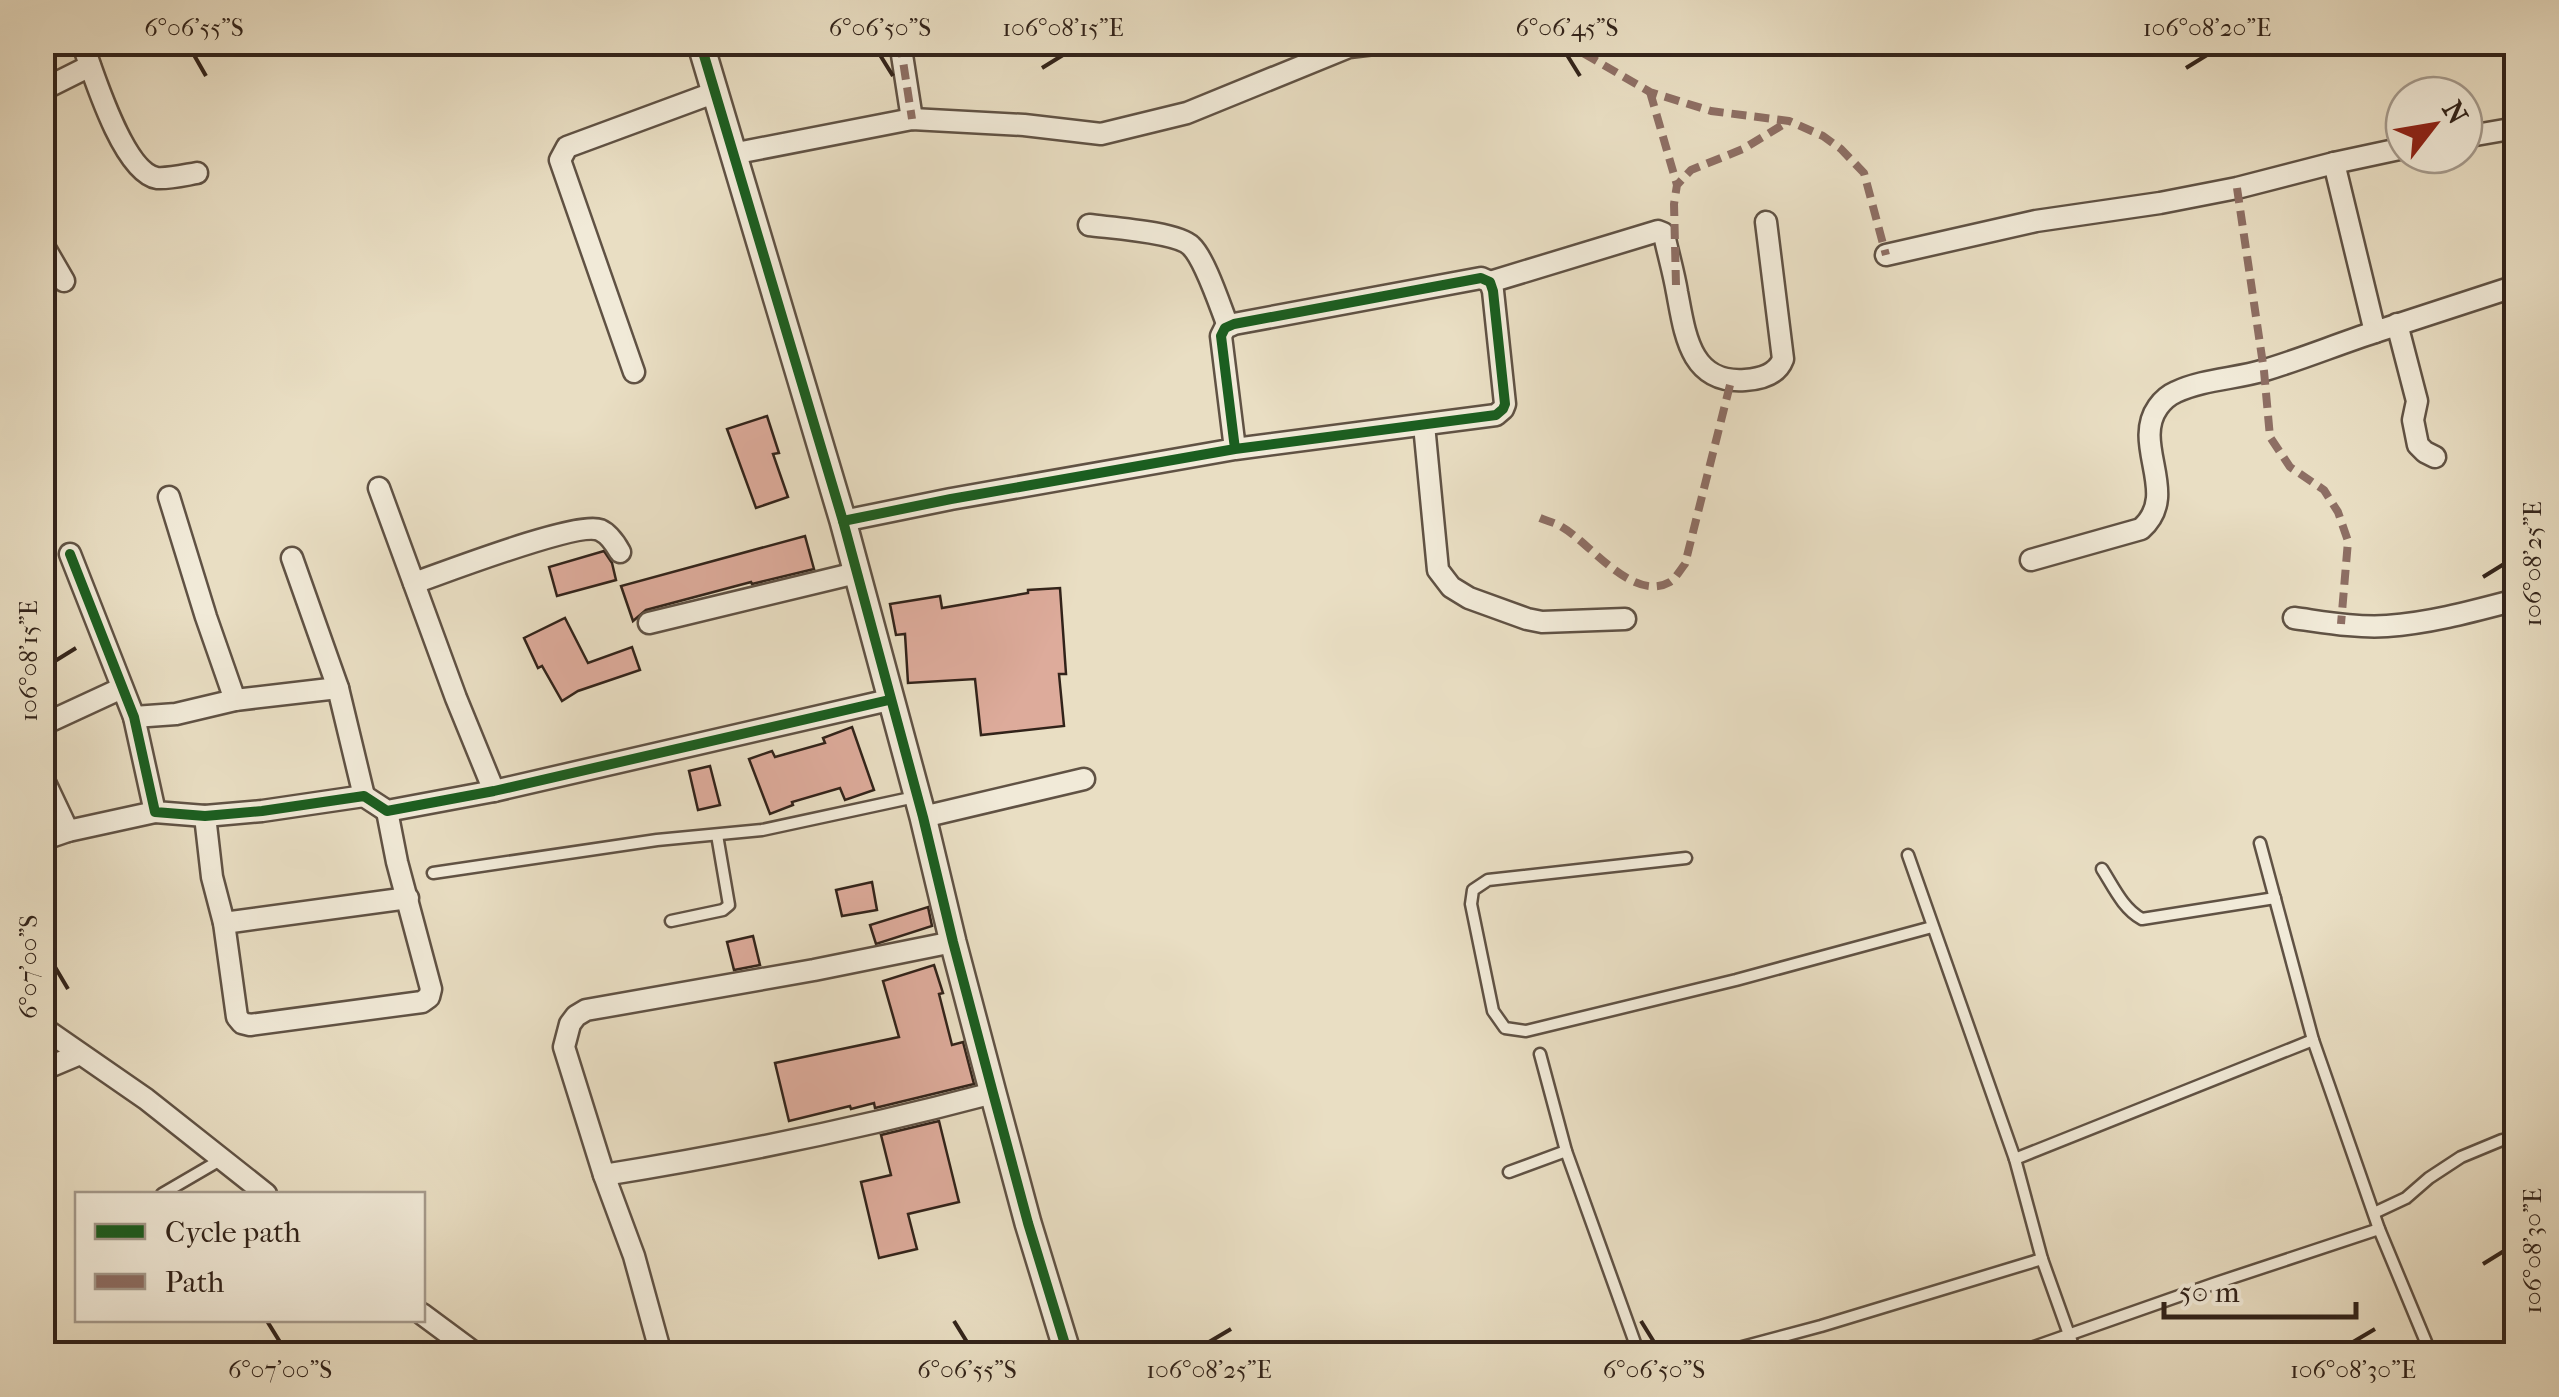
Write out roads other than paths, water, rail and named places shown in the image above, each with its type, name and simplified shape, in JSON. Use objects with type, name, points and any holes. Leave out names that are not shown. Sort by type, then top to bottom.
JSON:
[{"type":"street","points":[[82,42],[117,131],[139,169],[156,178],[197,173]]},
{"type":"street","points":[[700,42],[843,521],[993,1094],[1068,1354]]},
{"type":"street","points":[[900,42],[912,119]]},
{"type":"street","points":[[732,154],[912,119],[1100,134],[1187,114],[1348,47],[1391,42]]},
{"type":"street","points":[[42,90],[90,66]]},
{"type":"street","points":[[634,372],[560,160],[562,153],[568,146],[716,92]]},
{"type":"street","points":[[2484,134],[2516,128]]},
{"type":"street","points":[[1886,255],[2056,218],[2236,188],[2384,152]]},
{"type":"street","points":[[2334,163],[2374,332]]},
{"type":"street","points":[[1234,449],[1221,336],[1228,326],[1446,284],[1482,278],[1490,282],[1658,231],[1665,239],[1688,344],[1698,363],[1731,381],[1770,375],[1784,359],[1766,222]]},
{"type":"street","points":[[1089,225],[1176,237],[1189,243],[1198,254],[1228,326]]},
{"type":"street","points":[[42,243],[64,281]]},
{"type":"street","points":[[843,521],[951,498],[1234,449],[1496,415],[1505,404],[1490,282]]},
{"type":"street","points":[[2032,560],[2141,529],[2152,520],[2159,502],[2150,432],[2152,417],[2170,394],[2264,371],[2516,286]]},
{"type":"street","points":[[2397,324],[2417,401],[2414,420],[2418,445],[2435,457]]},
{"type":"street","points":[[1424,425],[1438,570],[1450,587],[1469,598],[1542,622],[1625,619]]},
{"type":"street","points":[[378,488],[494,791]]},
{"type":"street","points":[[169,497],[236,700]]},
{"type":"street","points":[[414,584],[586,527],[602,530],[620,552]]},
{"type":"street","points":[[70,554],[134,717],[155,812]]},
{"type":"street","points":[[292,558],[338,688],[364,796]]},
{"type":"street","points":[[649,622],[856,573]]},
{"type":"street","points":[[2294,618],[2383,626],[2516,606]]},
{"type":"street","points":[[42,725],[122,688]]},
{"type":"street","points":[[134,717],[338,688]]},
{"type":"street","points":[[388,812],[890,700]]},
{"type":"street","points":[[42,776],[68,832]]},
{"type":"street","points":[[919,806],[1084,779]]},
{"type":"street","points":[[42,840],[155,812],[204,816],[364,796],[388,812],[429,997],[422,1002],[242,1023],[237,1017],[204,816]]},
{"type":"street","points":[[224,923],[408,898]]},
{"type":"street","points":[[660,1354],[634,1256],[564,1047],[570,1024],[586,1010],[953,942]]},
{"type":"street","points":[[42,1027],[146,1100],[264,1192]]},
{"type":"street","points":[[42,1070],[80,1054]]},
{"type":"street","points":[[604,1175],[839,1132],[993,1094]]},
{"type":"street","points":[[425,1316],[469,1353]]},
{"type":"lane","points":[[432,874],[919,806]]},
{"type":"lane","points":[[670,922],[723,910],[729,905],[717,834]]},
{"type":"lane","points":[[2260,843],[2313,1040],[2379,1229],[2431,1354]]},
{"type":"lane","points":[[1908,855],[1976,1044],[2042,1259],[2076,1354]]},
{"type":"lane","points":[[1686,858],[1488,880],[1473,890],[1471,904],[1493,1011],[1505,1028],[1526,1031],[1932,927]]},
{"type":"lane","points":[[2102,869],[2134,916],[2142,919],[2275,898]]},
{"type":"lane","points":[[2014,1158],[2313,1040]]},
{"type":"lane","points":[[1540,1054],[1566,1151],[1639,1354]]},
{"type":"lane","points":[[2374,1213],[2406,1198],[2461,1158],[2502,1140]]},
{"type":"lane","points":[[1509,1172],[1566,1151]]},
{"type":"lane","points":[[165,1192],[223,1159]]},
{"type":"lane","points":[[2014,1354],[2379,1229]]},
{"type":"lane","points":[[1716,1354],[2042,1259]]}]
